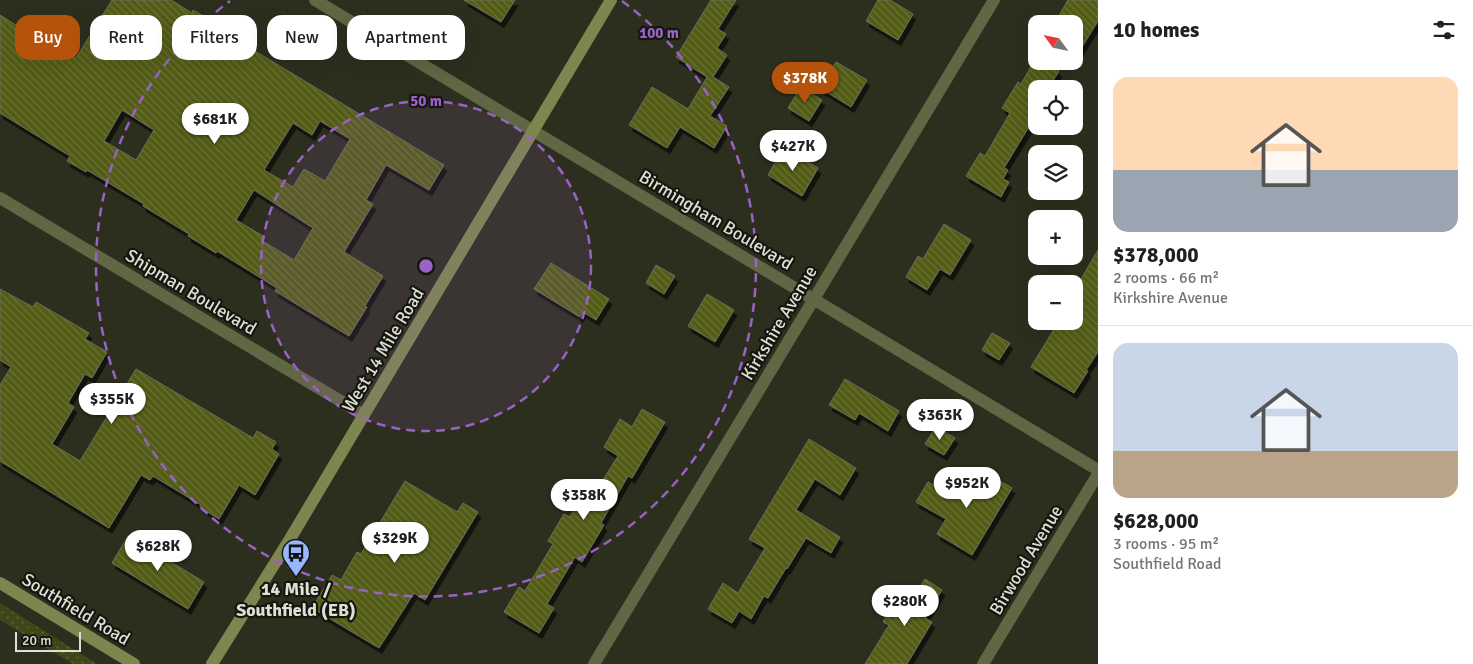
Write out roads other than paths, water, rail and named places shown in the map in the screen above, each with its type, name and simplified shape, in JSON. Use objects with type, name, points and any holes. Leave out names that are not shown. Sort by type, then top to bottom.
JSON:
[{"type":"main road","name":"West 14 Mile Road","points":[[212,664],[263,584],[611,0]]},
{"type":"main road","name":"Southfield Road","points":[[0,583],[134,664]]},
{"type":"street","name":"Birmingham Boulevard","points":[[315,0],[1098,470]]},
{"type":"street","name":"Kirkshire Avenue","points":[[594,664],[994,0]]},
{"type":"street","name":"Shipman Boulevard","points":[[0,198],[364,415]]},
{"type":"street","name":"Birwood Avenue","points":[[983,664],[1098,474]]},
{"type":"place","name":"14 Mile / Southfield (EB)","points":[[296,577]]}]
